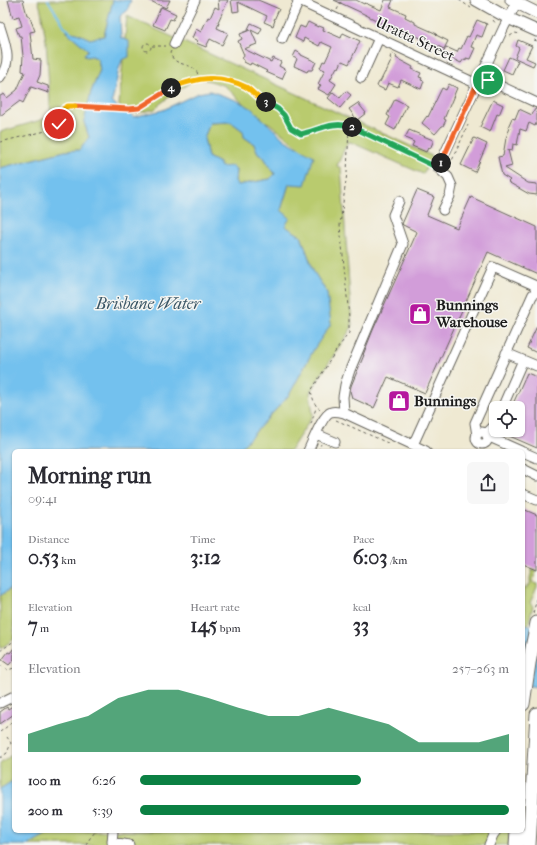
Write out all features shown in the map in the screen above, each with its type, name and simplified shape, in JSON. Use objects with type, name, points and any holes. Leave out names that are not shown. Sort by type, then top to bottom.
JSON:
[{"type":"highway","points":[[525,691],[535,617]]},
{"type":"highway","points":[[532,843],[537,714]]},
{"type":"main road","points":[[476,0],[508,18],[537,31]]},
{"type":"main road","points":[[515,1],[537,13]]},
{"type":"street","points":[[173,45],[195,0]]},
{"type":"street","points":[[282,39],[298,1]]},
{"type":"street","name":"Uratta Street","points":[[298,1],[379,38],[537,103]]},
{"type":"street","points":[[443,210],[450,196],[452,186],[448,177],[438,168],[515,1]]},
{"type":"street","points":[[0,27],[8,59],[5,69],[0,77]]},
{"type":"street","points":[[361,78],[379,38]]},
{"type":"street","points":[[344,414],[344,385],[403,244],[393,215],[399,201]]},
{"type":"street","points":[[413,445],[493,267],[534,285],[536,293],[533,294],[475,423],[483,442]]},
{"type":"street","points":[[506,353],[537,366]]},
{"type":"street","points":[[505,401],[523,360]]},
{"type":"street","points":[[309,449],[322,421],[331,417],[330,412],[337,411],[422,449]]},
{"type":"street","points":[[483,442],[489,433]]},
{"type":"street","points":[[316,434],[335,442]]},
{"type":"street","points":[[483,442],[510,449]]},
{"type":"street","points":[[525,453],[537,458]]},
{"type":"street","points":[[525,471],[537,476]]},
{"type":"street","points":[[525,495],[537,500]]},
{"type":"street","points":[[0,703],[12,697]]},
{"type":"street","points":[[113,833],[112,842],[129,845]]},
{"type":"street","points":[[489,845],[494,833]]},
{"type":"street","points":[[516,839],[532,843]]},
{"type":"path","points":[[334,17],[342,0]]},
{"type":"path","points":[[152,46],[148,51],[143,48],[146,42],[152,46],[173,45],[170,53],[172,58],[175,61],[193,68],[199,80]]},
{"type":"path","points":[[0,142],[54,129],[59,124],[63,109],[68,106],[122,109],[139,108],[170,88],[184,83],[211,78],[224,79],[247,88],[258,98],[278,109],[284,115],[291,128],[301,134],[328,125],[337,124],[349,126],[438,168]]},
{"type":"path","points":[[349,126],[347,173],[340,225],[349,317],[349,333],[337,349],[311,391],[317,408],[331,417],[392,445]]},
{"type":"path","points":[[535,617],[537,599]]},
{"type":"path","points":[[0,651],[12,642]]},
{"type":"path","points":[[0,665],[8,670],[12,669]]},
{"type":"path","points":[[0,732],[12,722]]},
{"type":"path","points":[[0,758],[7,753],[11,743],[7,737]]},
{"type":"path","points":[[86,845],[94,833]]},
{"type":"green space","points":[[38,0],[113,0],[104,36],[90,39],[77,33],[92,56],[98,59],[100,70],[91,92],[84,122],[89,137],[80,150],[65,151],[0,168],[0,132],[51,117],[46,41]]},
{"type":"green space","points":[[127,16],[432,156],[423,174],[348,141],[337,166],[341,168],[352,327],[310,392],[313,415],[291,449],[240,449],[289,395],[314,349],[330,324],[327,293],[314,272],[301,236],[284,226],[281,210],[301,151],[296,144],[247,107],[225,86],[199,78],[196,78],[155,109],[124,116],[119,105]]},
{"type":"green space","points":[[231,122],[243,131],[244,137],[254,144],[258,153],[263,156],[275,174],[270,179],[238,185],[235,181],[236,170],[221,168],[219,163],[208,157],[204,138],[210,123]]},
{"type":"green space","points":[[532,570],[536,571],[532,582],[537,584],[537,587],[530,603],[533,606],[528,625],[525,624],[525,588],[527,588],[527,585],[530,585]]},
{"type":"green space","points":[[12,587],[12,640],[0,649],[0,596]]},
{"type":"green space","points":[[12,755],[12,781],[0,789],[0,764]]},
{"type":"green space","points":[[49,833],[509,833],[509,845],[28,845]]},
{"type":"water","name":"Brisbane Water","points":[[113,0],[131,0],[127,11],[120,16],[121,38],[129,41],[129,57],[122,60],[112,102],[116,105],[118,111],[131,113],[133,117],[163,110],[198,93],[210,91],[236,100],[251,108],[285,140],[314,156],[305,185],[289,184],[281,210],[290,218],[285,226],[301,236],[314,272],[327,293],[331,324],[314,349],[289,395],[240,449],[12,449],[12,587],[0,596],[0,168],[65,151],[80,150],[89,137],[84,122],[91,92],[100,70],[98,59],[92,56],[86,57],[84,54],[88,50],[66,31],[77,33],[90,39],[104,36]],"holes":[[[231,122],[243,131],[244,137],[254,144],[258,153],[263,156],[275,174],[270,179],[238,185],[235,181],[236,170],[233,166],[221,167],[219,163],[208,157],[204,138],[210,123]]]},
{"type":"water","points":[[525,624],[537,626],[537,687],[525,685]]},
{"type":"water","points":[[12,781],[12,833],[49,833],[28,845],[0,845],[0,789]]},
{"type":"building","points":[[8,0],[23,0],[27,15],[29,15],[35,31],[30,32],[33,59],[41,60],[40,75],[37,82],[48,86],[49,93],[31,87],[23,103],[20,101],[0,116],[0,96],[4,94],[7,98],[17,90],[25,72],[22,71],[23,56],[21,36],[19,36],[16,28],[22,26],[19,16],[13,18]]},
{"type":"building","points":[[148,0],[170,0],[166,8]]},
{"type":"building","points":[[218,0],[228,0],[218,22],[217,28],[228,33],[222,45],[210,39],[206,47],[196,43],[198,41],[192,38],[196,29],[201,32],[208,17],[210,18],[215,7],[219,9]]},
{"type":"building","points":[[231,0],[258,0],[279,9],[273,26],[264,22],[267,16],[238,2],[239,11],[233,12]]},
{"type":"building","points":[[334,0],[356,0],[381,10],[385,0],[393,0],[390,7],[406,14],[405,17],[415,22],[415,24],[448,41],[444,49],[410,33],[409,35],[403,33],[404,31],[393,26],[392,28]]},
{"type":"building","points":[[161,7],[176,14],[173,20],[170,19],[165,30],[153,25]]},
{"type":"building","points":[[477,20],[487,24],[482,37],[476,35],[471,47],[475,48],[470,59],[466,58],[466,60],[464,59],[461,63],[443,54],[446,47],[457,52],[459,48],[461,49],[467,36],[469,37]]},
{"type":"building","points":[[308,22],[324,28],[323,30],[341,38],[343,33],[360,41],[349,64],[342,61],[339,68],[337,67],[330,80],[336,84],[329,95],[318,89],[321,85],[318,84],[325,70],[320,68],[323,61],[325,62],[332,47],[321,42],[319,46],[304,38],[303,42],[295,38],[300,26],[305,28]]},
{"type":"building","points":[[251,23],[262,28],[259,34],[251,30],[257,44],[244,49],[271,62],[273,58],[281,62],[279,66],[286,70],[282,79],[251,63],[250,65],[244,62],[242,59],[244,55],[238,41],[242,39],[240,34],[250,30],[248,29]]},
{"type":"building","points":[[518,40],[532,46],[526,58],[535,62],[533,66],[515,58],[519,48],[516,46]]},
{"type":"building","points":[[296,51],[316,62],[312,70],[308,70],[307,72],[294,66],[297,59],[293,57]]},
{"type":"building","points":[[392,53],[397,56],[396,58],[413,67],[412,69],[421,73],[419,77],[424,81],[421,89],[401,80],[398,87],[388,83],[385,90],[377,86],[392,59],[390,58]]},
{"type":"building","points":[[509,57],[518,61],[512,74],[503,70]]},
{"type":"building","points":[[449,84],[457,88],[444,119],[446,120],[443,126],[435,134],[422,123],[427,116],[428,117],[442,88],[446,90]]},
{"type":"building","points":[[346,91],[351,95],[340,108],[328,98],[333,92],[340,98]]},
{"type":"building","points":[[395,99],[407,105],[395,130],[386,125],[390,117],[387,115]]},
{"type":"building","points":[[493,100],[503,105],[499,115],[497,114],[490,132],[480,127]]},
{"type":"building","points":[[358,103],[366,113],[357,120],[349,109]]},
{"type":"building","points":[[519,109],[532,115],[535,109],[537,109],[537,121],[535,126],[529,123],[526,131],[520,129],[517,145],[513,144],[512,151],[508,150],[512,166],[505,168],[528,183],[537,184],[537,195],[529,194],[508,182],[510,180],[502,175],[498,157],[503,156],[506,138],[510,128],[508,127],[512,118],[515,119]]},
{"type":"building","points":[[409,130],[433,140],[430,149],[428,148],[426,152],[412,146],[414,142],[405,138]]},
{"type":"building","points":[[474,138],[487,144],[475,172],[461,165]]},
{"type":"building","name":"Bunnings Warehouse","points":[[417,190],[434,197],[427,215],[457,228],[471,197],[537,227],[537,274],[488,252],[425,393],[388,377],[374,408],[352,398],[350,391],[373,330],[417,232],[402,224]]},
{"type":"building","points":[[537,326],[537,353],[527,348]]},
{"type":"building","points":[[527,373],[537,377],[537,448],[512,437],[525,437],[525,401],[514,401]]},
{"type":"building","points":[[525,510],[537,515],[537,570],[525,565]]},
{"type":"building","points":[[12,650],[12,661],[9,665],[2,660],[8,652],[10,653]]},
{"type":"building","points":[[12,706],[12,715],[0,724],[0,712],[7,707],[8,709]]},
{"type":"waterway","points":[[48,0],[65,27],[73,34]]},
{"type":"place","name":"Bunnings Warehouse","points":[[420,314]]},
{"type":"place","name":"Bunnings","points":[[399,401]]},
{"type":"route","points":[[59,124],[63,109],[68,106],[129,109],[139,108],[170,88],[184,83],[211,78],[224,79],[247,88],[258,98],[278,109],[284,115],[291,128],[296,132],[301,134],[328,125],[337,124],[349,126],[438,168],[480,77],[488,80]]}]
